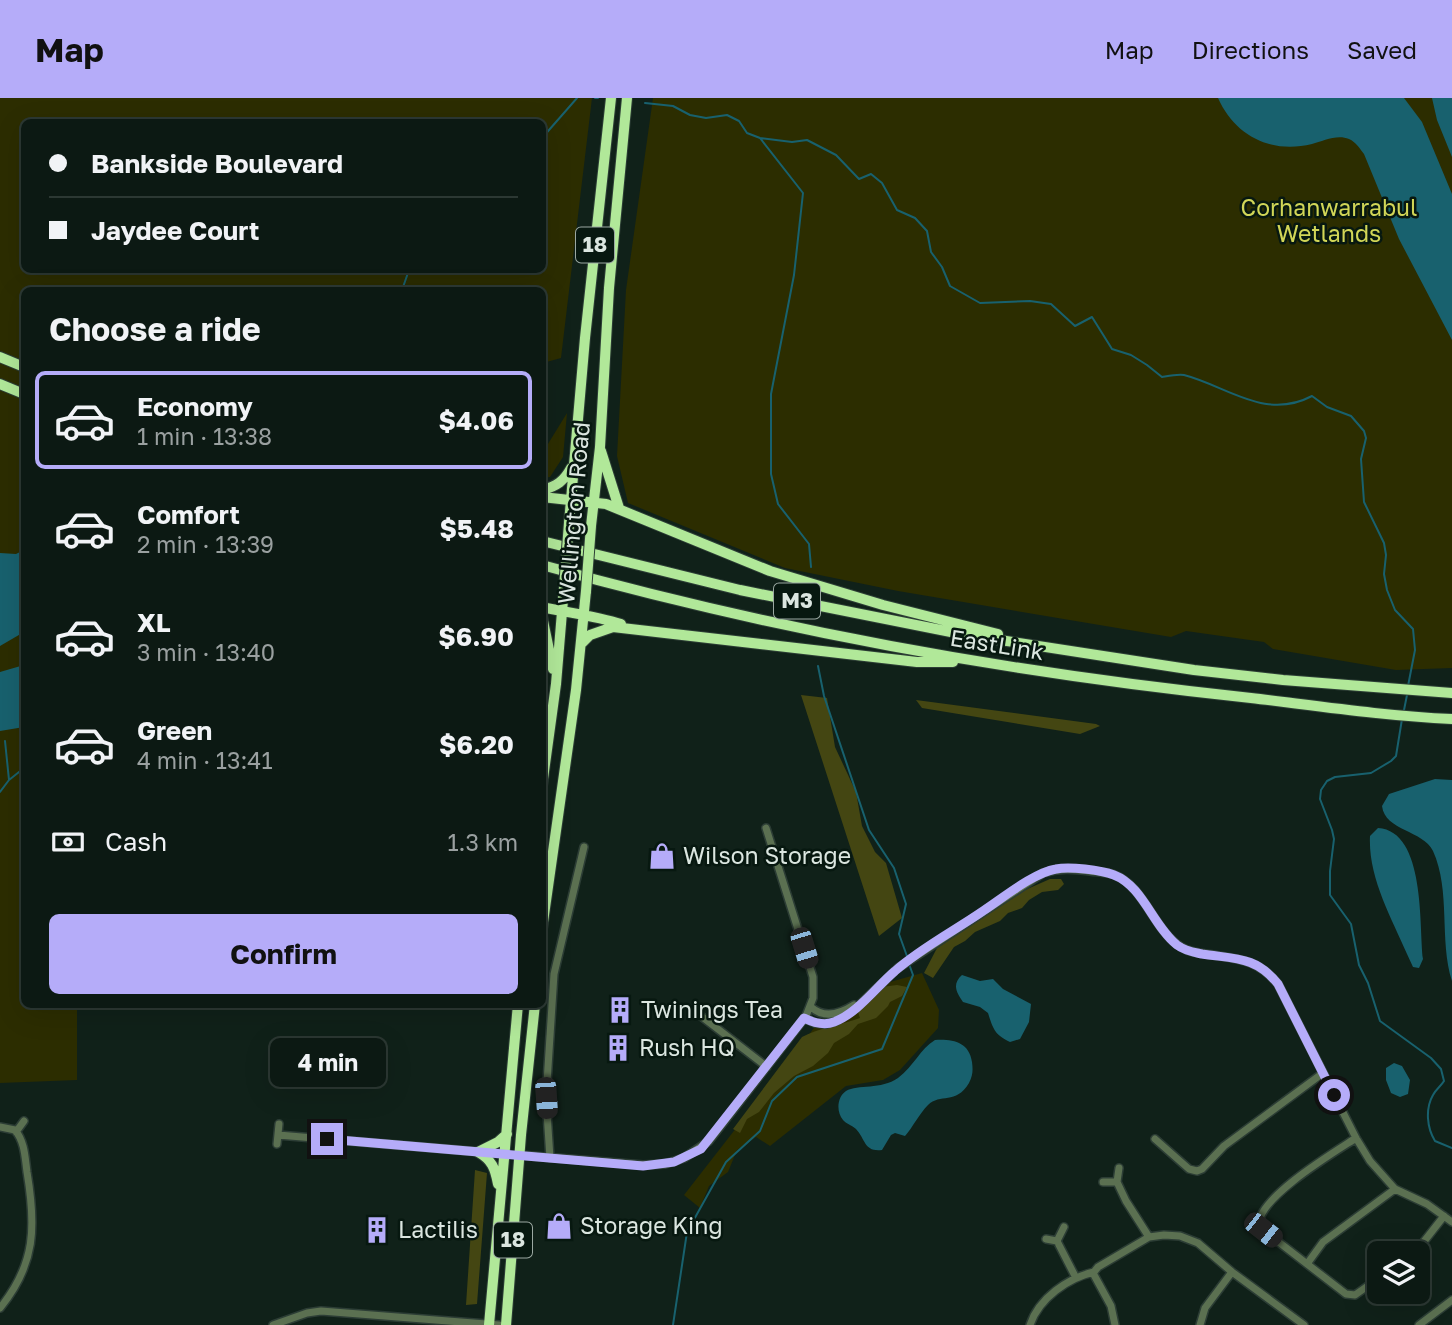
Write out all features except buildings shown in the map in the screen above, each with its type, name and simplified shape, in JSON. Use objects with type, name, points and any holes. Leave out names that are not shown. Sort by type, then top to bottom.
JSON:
[{"type":"highway","name":"Wellington Road","points":[[546,757],[556,684],[574,461],[611,98]]},
{"type":"highway","name":"Wellington Road","points":[[546,900],[582,643],[592,522],[589,503],[600,447],[607,310],[627,98]]},
{"type":"highway","points":[[600,196],[617,198]]},
{"type":"highway","points":[[0,357],[21,366]]},
{"type":"highway","points":[[0,384],[21,393]]},
{"type":"highway","points":[[600,447],[619,509]]},
{"type":"highway","points":[[546,489],[566,478],[574,461]]},
{"type":"highway","points":[[546,498],[619,509],[770,571],[883,605],[977,627],[1021,642]]},
{"type":"highway","points":[[569,519],[589,503]]},
{"type":"highway","name":"EastLink","points":[[546,542],[740,590],[961,634],[1283,681],[1452,693]]},
{"type":"highway","name":"EastLink","points":[[546,566],[743,616],[974,662],[1165,689],[1384,715],[1452,719]]},
{"type":"highway","points":[[563,591],[573,611]]},
{"type":"highway","points":[[573,611],[581,606],[586,594]]},
{"type":"highway","points":[[546,608],[573,611],[634,629]]},
{"type":"highway","points":[[582,643],[590,635],[613,627],[905,661],[974,662]]},
{"type":"highway","points":[[546,635],[556,684]]},
{"type":"highway","name":"18","points":[[489,1325],[518,1008]]},
{"type":"highway","name":"18","points":[[506,1325],[535,1008]]},
{"type":"highway","points":[[478,1152],[498,1142],[506,1134]]},
{"type":"highway","points":[[478,1152],[493,1164],[500,1198]]},
{"type":"highway","points":[[505,1154],[520,1155]]},
{"type":"street","points":[[520,1155],[643,1166],[665,1164],[684,1158],[709,1141],[804,1018],[814,995],[813,977],[765,828]]},
{"type":"street","points":[[550,1158],[546,1098],[554,974],[584,847]]},
{"type":"street","points":[[804,1018],[815,1023],[836,1021],[867,998],[898,968],[1043,873],[1056,869],[1073,869],[1113,874],[1126,882],[1167,935],[1179,946],[1190,952],[1255,962],[1267,970],[1278,984],[1370,1161],[1395,1189],[1427,1204],[1452,1222]]},
{"type":"street","points":[[811,1007],[819,1013],[834,1014],[867,998]]},
{"type":"street","points":[[701,1016],[767,1067]]},
{"type":"street","points":[[1155,1139],[1189,1169],[1197,1171],[1224,1146],[1323,1073]]},
{"type":"street","points":[[16,1132],[24,1121]]},
{"type":"street","points":[[279,1124],[278,1139],[505,1154]]},
{"type":"street","points":[[0,1127],[16,1132],[23,1145],[32,1202],[33,1233],[19,1281],[0,1308]]},
{"type":"street","points":[[1356,1138],[1281,1191],[1261,1215],[1259,1223],[1263,1230],[1346,1294],[1353,1296],[1367,1286]]},
{"type":"street","points":[[1119,1168],[1117,1182],[1149,1237]]},
{"type":"street","points":[[1103,1182],[1117,1182]]},
{"type":"street","points":[[1307,1264],[1323,1242],[1395,1189]]},
{"type":"street","points":[[1424,1241],[1444,1216]]},
{"type":"street","points":[[1064,1227],[1058,1241],[1076,1278]]},
{"type":"street","points":[[1030,1325],[1045,1300],[1076,1278],[1093,1272],[1149,1237],[1175,1235],[1192,1240],[1215,1256],[1232,1272],[1304,1325]]},
{"type":"street","points":[[1046,1239],[1058,1241]]},
{"type":"street","points":[[1093,1272],[1111,1306],[1115,1325]]},
{"type":"street","points":[[1200,1325],[1205,1308],[1232,1272]]},
{"type":"street","points":[[1419,1325],[1452,1300]]},
{"type":"street","points":[[274,1325],[321,1311],[499,1325]]},
{"type":"green space","points":[[0,98],[592,98],[561,358],[546,362],[546,287],[21,287],[21,1008],[77,1008],[77,1080],[0,1083]]},
{"type":"green space","name":"Corhanwarrabul Wetlands","points":[[653,98],[1452,98],[1452,668],[1396,670],[1273,649],[1264,642],[1186,631],[1171,637],[898,591],[785,568],[628,503],[617,456],[626,290]]},
{"type":"green space","points":[[567,413],[563,457],[550,477],[546,478],[546,447]]},
{"type":"green space","points":[[922,973],[939,1010],[938,1028],[900,1070],[883,1080],[846,1086],[770,1146],[756,1137],[737,1150],[728,1172],[709,1186],[700,1208],[684,1195],[814,1028],[840,1023],[890,982]]},
{"type":"shaded area","points":[[801,695],[827,698],[835,747],[856,792],[862,826],[875,852],[886,863],[902,918],[879,936]]},
{"type":"shaded area","points":[[916,700],[1100,726],[1080,734],[922,708]]},
{"type":"shaded area","points":[[1050,879],[1061,879],[1064,884],[1058,890],[1042,892],[1022,908],[1008,913],[1000,921],[975,932],[954,947],[933,978],[924,973],[937,948],[1025,890]]},
{"type":"shaded area","points":[[882,987],[907,987],[902,996],[890,1002],[876,1018],[858,1024],[849,1034],[834,1043],[828,1053],[813,1066],[794,1076],[774,1093],[759,1112],[747,1119],[740,1133],[733,1129],[802,1037],[860,1018],[858,1012]]},
{"type":"shaded area","points":[[475,1170],[487,1173],[477,1304],[466,1305]]},
{"type":"water","points":[[1218,98],[1404,98],[1422,122],[1452,194],[1452,340],[1399,239],[1364,154],[1356,144],[1340,137],[1297,146],[1269,144],[1244,132],[1234,123]]},
{"type":"water","points":[[1432,98],[1452,98],[1452,157],[1437,120]]},
{"type":"water","points":[[21,552],[21,634],[0,646],[0,553],[16,554]]},
{"type":"water","points":[[21,666],[21,728],[0,731],[0,672]]},
{"type":"water","points":[[1435,779],[1452,780],[1452,981],[1446,949],[1442,882],[1433,851],[1421,839],[1390,821],[1382,806],[1389,794]]},
{"type":"water","points":[[1378,828],[1394,833],[1405,845],[1412,862],[1420,904],[1423,959],[1419,968],[1413,967],[1377,882],[1370,851],[1370,836]]},
{"type":"water","points":[[962,975],[980,981],[993,979],[1003,989],[1031,1004],[1029,1022],[1020,1039],[1010,1042],[1001,1037],[995,1031],[988,1013],[980,1007],[963,1002],[956,988]]},
{"type":"water","points":[[935,1040],[954,1041],[964,1046],[970,1055],[973,1068],[969,1083],[959,1094],[928,1105],[905,1136],[895,1133],[891,1135],[882,1150],[868,1147],[856,1129],[841,1117],[838,1109],[841,1097],[851,1089],[884,1084],[898,1078]]},
{"type":"water","points":[[1394,1063],[1402,1066],[1410,1080],[1408,1094],[1400,1097],[1391,1093],[1386,1080],[1386,1068]]},
{"type":"waterway","points":[[546,133],[577,98]]},
{"type":"waterway","points":[[645,103],[673,106],[690,115],[706,118],[727,115],[739,121],[747,133],[760,138],[792,142],[807,140],[836,155],[859,179],[871,174],[882,183],[897,210],[915,218],[927,231],[931,252],[942,267],[950,286],[980,303],[1030,301],[1051,304],[1075,326],[1092,317],[1112,349],[1131,355],[1162,377],[1184,375],[1262,403],[1295,403],[1312,396],[1327,407],[1351,416],[1364,431],[1366,438],[1361,459],[1364,502],[1384,543],[1387,590],[1395,610],[1413,629],[1415,650],[1408,686]]},
{"type":"waterway","points":[[760,138],[803,193],[794,275],[771,394],[771,474],[778,504],[809,544],[811,567]]},
{"type":"waterway","points":[[403,287],[408,273]]},
{"type":"waterway","points":[[818,666],[824,696],[869,830],[894,868],[906,904],[899,934],[908,959]]},
{"type":"waterway","points":[[1404,710],[1407,695]]},
{"type":"waterway","points":[[1402,719],[1396,756],[1391,761],[1371,773],[1335,777],[1327,781],[1321,790],[1320,799],[1334,839],[1330,895],[1351,924],[1359,965],[1368,983],[1380,1021],[1431,1058],[1441,1069],[1444,1081],[1430,1100],[1429,1124],[1435,1141],[1452,1148]]},
{"type":"waterway","points":[[5,741],[9,780]]},
{"type":"waterway","points":[[0,792],[21,770]]},
{"type":"waterway","points":[[673,1325],[687,1232],[726,1162],[760,1131],[772,1101],[797,1077],[882,1049],[913,975],[909,964]]},
{"type":"place","name":"Wilson Storage","points":[[662,856]]},
{"type":"place","name":"Twinings Tea","points":[[620,1010]]},
{"type":"place","name":"Rush HQ","points":[[618,1048]]},
{"type":"place","name":"Storage King","points":[[559,1226]]},
{"type":"place","name":"Lactilis","points":[[377,1230]]},
{"type":"route","points":[[327,1139],[643,1166],[665,1164],[684,1158],[701,1149],[709,1141],[804,1018],[826,1024],[847,1015],[898,968],[1031,880],[1056,869],[1113,874],[1126,882],[1138,895],[1167,935],[1179,946],[1190,952],[1255,962],[1267,970],[1278,984],[1334,1095]]}]
